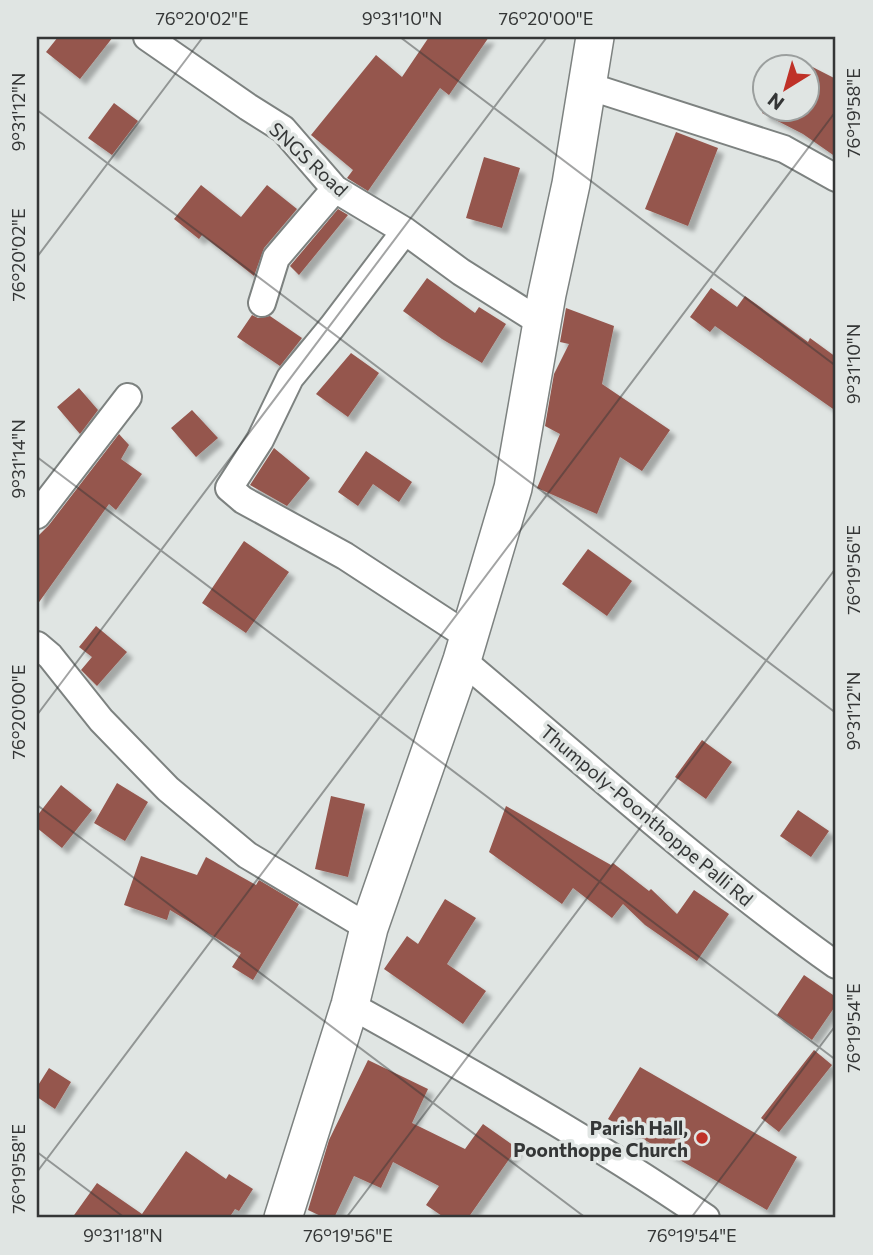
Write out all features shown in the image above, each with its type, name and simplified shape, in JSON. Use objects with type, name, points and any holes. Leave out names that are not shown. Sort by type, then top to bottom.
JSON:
[{"type":"main road","points":[[282,1218],[350,1006],[369,928],[465,649],[513,488],[542,323],[571,184],[595,37]]},
{"type":"street","name":"SNGS Road","points":[[160,40],[248,107],[283,129],[335,189],[405,231],[461,272],[542,323]]},
{"type":"street","points":[[588,86],[784,149],[836,178]]},
{"type":"street","points":[[262,303],[276,258],[335,189]]},
{"type":"street","name":"Thumpoly-Poonthoppe Palli Rd","points":[[405,231],[290,378],[260,440],[229,488],[243,500],[345,556],[465,649],[699,859],[783,927],[836,965]]},
{"type":"street","points":[[37,515],[128,397]]},
{"type":"street","points":[[37,645],[50,656],[101,720],[168,789],[247,855],[369,928]]},
{"type":"street","points":[[350,1006],[504,1092],[706,1218]]},
{"type":"building","points":[[58,37],[113,37],[80,79],[46,52]]},
{"type":"building","points":[[429,37],[489,37],[449,95],[440,88],[368,191],[347,178],[353,170],[311,135],[376,55],[402,77]]},
{"type":"building","points":[[820,71],[836,79],[836,157],[803,134],[780,122],[820,122]]},
{"type":"building","points":[[114,103],[138,121],[112,155],[88,138]]},
{"type":"building","points":[[676,132],[718,148],[688,226],[645,209]]},
{"type":"building","points":[[484,157],[520,168],[502,228],[466,218]]},
{"type":"building","points":[[201,185],[241,217],[267,185],[297,209],[264,248],[254,276],[202,235],[199,239],[174,219]]},
{"type":"building","points":[[338,209],[348,215],[299,275],[290,266]]},
{"type":"building","points":[[427,278],[475,313],[479,307],[506,324],[482,363],[403,311]]},
{"type":"building","points":[[711,288],[737,307],[745,296],[808,342],[810,338],[836,357],[836,411],[715,326],[710,332],[690,317]]},
{"type":"building","points":[[566,308],[614,326],[602,384],[670,430],[642,471],[620,457],[597,514],[537,488],[560,434],[545,426],[554,374],[569,344],[560,342]]},
{"type":"building","points":[[252,315],[258,318],[270,316],[302,338],[280,366],[237,337]]},
{"type":"building","points":[[351,353],[379,373],[348,417],[316,394]]},
{"type":"building","points":[[79,388],[98,410],[80,434],[57,407]]},
{"type":"building","points":[[192,410],[218,438],[196,457],[171,428]]},
{"type":"building","points":[[119,434],[129,445],[121,459],[142,474],[116,510],[109,504],[37,605],[37,537]]},
{"type":"building","points":[[274,448],[310,478],[287,506],[250,485]]},
{"type":"building","points":[[366,451],[412,482],[399,502],[373,484],[358,506],[338,492]]},
{"type":"building","points":[[244,541],[289,572],[246,633],[202,603]]},
{"type":"building","points":[[588,549],[632,581],[607,616],[562,584]]},
{"type":"building","points":[[96,626],[127,652],[97,686],[81,670],[92,657],[79,647]]},
{"type":"building","points":[[702,740],[732,762],[706,799],[675,777]]},
{"type":"building","points":[[117,783],[148,802],[125,841],[94,823]]},
{"type":"building","points":[[61,785],[92,810],[62,848],[37,828],[37,816]]},
{"type":"building","points":[[331,796],[365,804],[348,877],[315,869]]},
{"type":"building","points":[[506,806],[611,865],[613,863],[649,891],[651,889],[677,914],[694,890],[729,914],[697,961],[645,925],[623,904],[612,918],[573,888],[562,904],[489,852]]},
{"type":"building","points":[[798,810],[829,831],[811,857],[780,836]]},
{"type":"building","points":[[141,856],[197,875],[206,857],[256,885],[259,880],[299,904],[253,980],[232,967],[241,953],[170,910],[167,920],[124,905]]},
{"type":"building","points":[[445,899],[476,918],[447,964],[486,991],[463,1024],[384,969],[407,936],[418,944]]},
{"type":"building","points":[[804,975],[836,997],[836,1005],[812,1040],[777,1015]]},
{"type":"building","points":[[814,1050],[832,1065],[779,1132],[761,1118]]},
{"type":"building","points":[[368,1060],[428,1089],[412,1123],[465,1149],[483,1124],[517,1148],[468,1218],[445,1218],[426,1205],[439,1186],[393,1162],[381,1188],[354,1176],[334,1218],[325,1218],[308,1210],[329,1140]]},
{"type":"building","name":"Parish Hall, Poonthoppe Church","points":[[640,1067],[797,1157],[767,1210],[608,1119]]},
{"type":"building","points":[[49,1068],[71,1082],[55,1109],[37,1097],[37,1087]]},
{"type":"building","points":[[186,1151],[226,1179],[229,1174],[253,1189],[239,1211],[235,1209],[229,1218],[72,1218],[97,1183],[142,1214]]},
{"type":"place","name":"Parish Hall, Poonthoppe Church","points":[[702,1138]]}]
